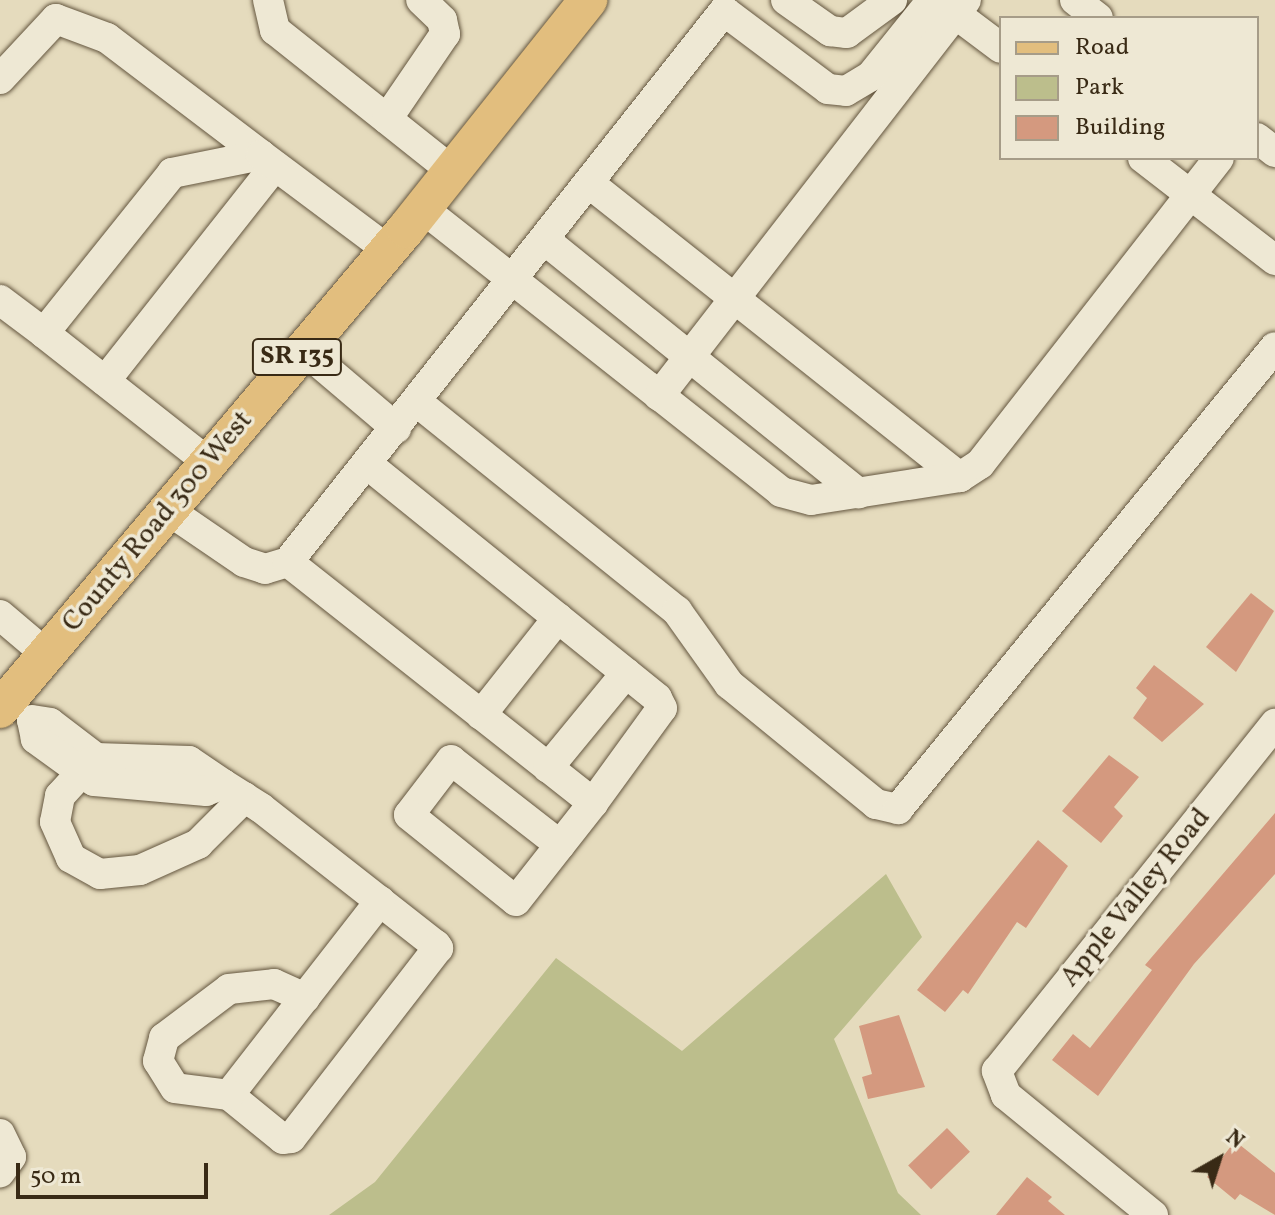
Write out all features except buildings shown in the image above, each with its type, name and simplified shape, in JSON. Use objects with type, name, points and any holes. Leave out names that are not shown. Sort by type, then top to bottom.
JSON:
[{"type":"main road","name":"County Road 300 West","points":[[13,710],[46,654],[388,250],[588,0]]},
{"type":"street","points":[[268,0],[275,30],[452,171]]},
{"type":"street","points":[[387,119],[445,34],[442,20],[421,0]]},
{"type":"street","points":[[786,0],[830,31],[847,33],[892,0]]},
{"type":"street","points":[[1075,0],[1097,16]]},
{"type":"street","points":[[168,510],[244,562],[265,569],[288,562],[515,282],[722,4],[828,89],[846,91],[871,76],[947,3]]},
{"type":"street","points":[[947,3],[999,46]]},
{"type":"street","points":[[659,396],[947,3]]},
{"type":"street","points":[[0,79],[56,19],[107,38],[388,250]]},
{"type":"street","points":[[1259,140],[1275,152]]},
{"type":"street","points":[[44,333],[172,173],[268,160]]},
{"type":"street","points":[[105,381],[268,160]]},
{"type":"street","points":[[1146,160],[1275,260]]},
{"type":"street","points":[[422,208],[781,492],[811,500],[960,477],[980,464],[1217,160]]},
{"type":"street","points":[[590,184],[960,477]]},
{"type":"street","points":[[546,241],[692,353],[859,494]]},
{"type":"street","points":[[0,300],[209,463]]},
{"type":"street","points":[[417,402],[677,611],[729,684],[876,804],[898,809],[1275,347]]},
{"type":"street","points":[[304,350],[396,428]]},
{"type":"street","points":[[367,464],[626,673],[662,708],[593,803],[560,845],[516,901],[409,815],[451,760],[560,845]]},
{"type":"street","points":[[288,562],[593,803]]},
{"type":"street","points":[[0,615],[46,654]]},
{"type":"street","points":[[481,715],[558,618]]},
{"type":"street","points":[[548,768],[626,673]]},
{"type":"street","points":[[13,710],[50,723],[86,766],[206,791],[234,790],[380,901],[438,953],[291,1138],[229,1095],[175,1088],[158,1061],[164,1038],[229,989],[274,984],[305,998]]},
{"type":"street","name":"Apple Valley Road","points":[[1153,1215],[1006,1095],[997,1071],[1275,724]]},
{"type":"street","points":[[86,766],[60,796],[56,834],[71,858],[100,874],[140,870],[198,844],[234,790]]},
{"type":"street","points":[[229,1095],[380,901]]},
{"type":"street","points":[[0,1134],[11,1157],[0,1172]]},
{"type":"green space","points":[[886,874],[922,937],[834,1039],[898,1193],[921,1215],[329,1215],[375,1182],[556,958],[682,1051]]}]
